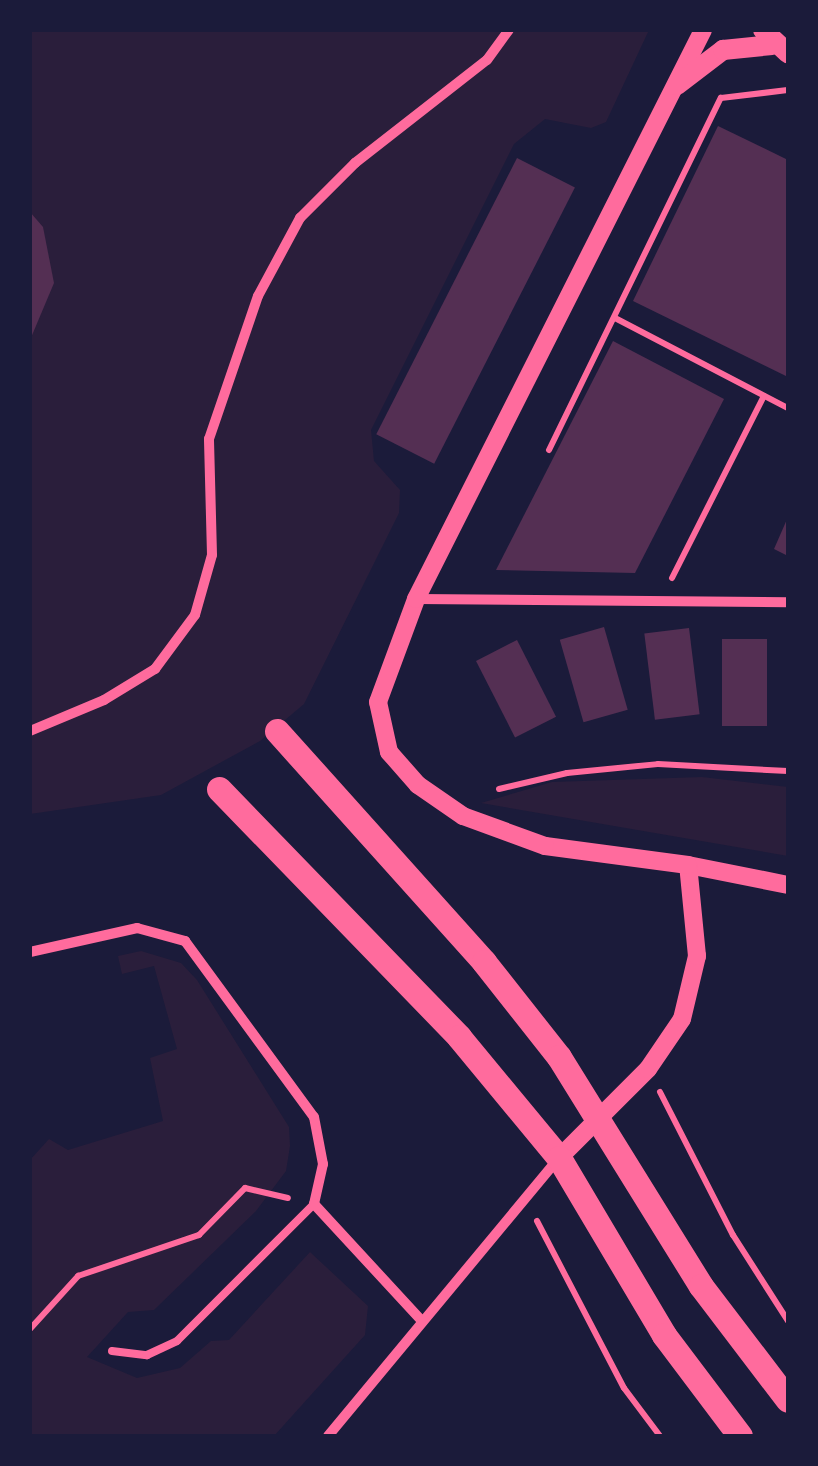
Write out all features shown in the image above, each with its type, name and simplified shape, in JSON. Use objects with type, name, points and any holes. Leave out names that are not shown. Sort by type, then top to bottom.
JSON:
[{"type":"main road","points":[[677,85],[723,50],[774,42]]},
{"type":"main road","points":[[277,731],[484,962],[598,1118],[701,1286],[788,1400]]},
{"type":"main road","points":[[219,789],[446,1023],[560,1158],[664,1335],[740,1436]]},
{"type":"street","points":[[30,730],[104,700],[155,669],[195,615],[212,556],[209,439],[258,296],[300,218],[356,164],[488,60],[509,30]]},
{"type":"street","points":[[703,30],[416,598],[378,702],[389,752],[418,786],[498,833],[788,885]]},
{"type":"street","points":[[416,598],[662,596],[788,602]]},
{"type":"street","points":[[328,1436],[525,1192],[648,1069],[693,988],[697,956],[688,865]]},
{"type":"street","points":[[30,952],[137,928],[185,941],[314,1116],[323,1164],[314,1204],[421,1320]]},
{"type":"lane","points":[[112,1351],[147,1356],[176,1342],[314,1204]]},
{"type":"path","points":[[550,450],[721,98],[788,90]]},
{"type":"path","points":[[615,318],[788,408]]},
{"type":"path","points":[[662,596],[764,396]]},
{"type":"path","points":[[499,788],[568,773],[658,764],[788,772]]},
{"type":"path","points":[[648,1069],[733,1235],[788,1321]]},
{"type":"path","points":[[30,1328],[78,1276],[199,1235],[246,1188],[314,1204]]},
{"type":"path","points":[[525,1192],[565,1284],[624,1388],[660,1436]]},
{"type":"shaded area","points":[[30,30],[649,30],[606,122],[591,128],[545,119],[514,144],[371,430],[374,461],[400,490],[399,513],[304,704],[260,741],[161,795],[30,814]]},
{"type":"shaded area","points":[[702,777],[788,787],[788,856],[481,803],[552,782]]},
{"type":"shaded area","points":[[141,951],[181,963],[197,980],[289,1127],[290,1146],[286,1171],[256,1211],[154,1310],[128,1312],[87,1357],[137,1378],[180,1368],[211,1341],[229,1340],[310,1252],[368,1306],[365,1335],[274,1436],[30,1436],[30,1160],[49,1139],[68,1150],[163,1121],[150,1058],[177,1049],[154,966],[122,974],[118,956]]},
{"type":"building","points":[[718,126],[788,160],[788,377],[633,301]]},
{"type":"building","points":[[517,158],[575,188],[434,464],[376,434]]},
{"type":"building","points":[[30,212],[43,227],[54,283],[30,340]]},
{"type":"building","points":[[613,341],[724,399],[635,573],[496,570]]},
{"type":"building","points":[[788,517],[788,556],[774,549]]},
{"type":"building","points":[[604,627],[628,710],[583,722],[560,640]]},
{"type":"building","points":[[689,628],[700,714],[655,720],[644,633]]},
{"type":"building","points":[[722,639],[767,639],[767,726],[722,726]]},
{"type":"building","points":[[517,640],[556,717],[515,738],[476,661]]}]
